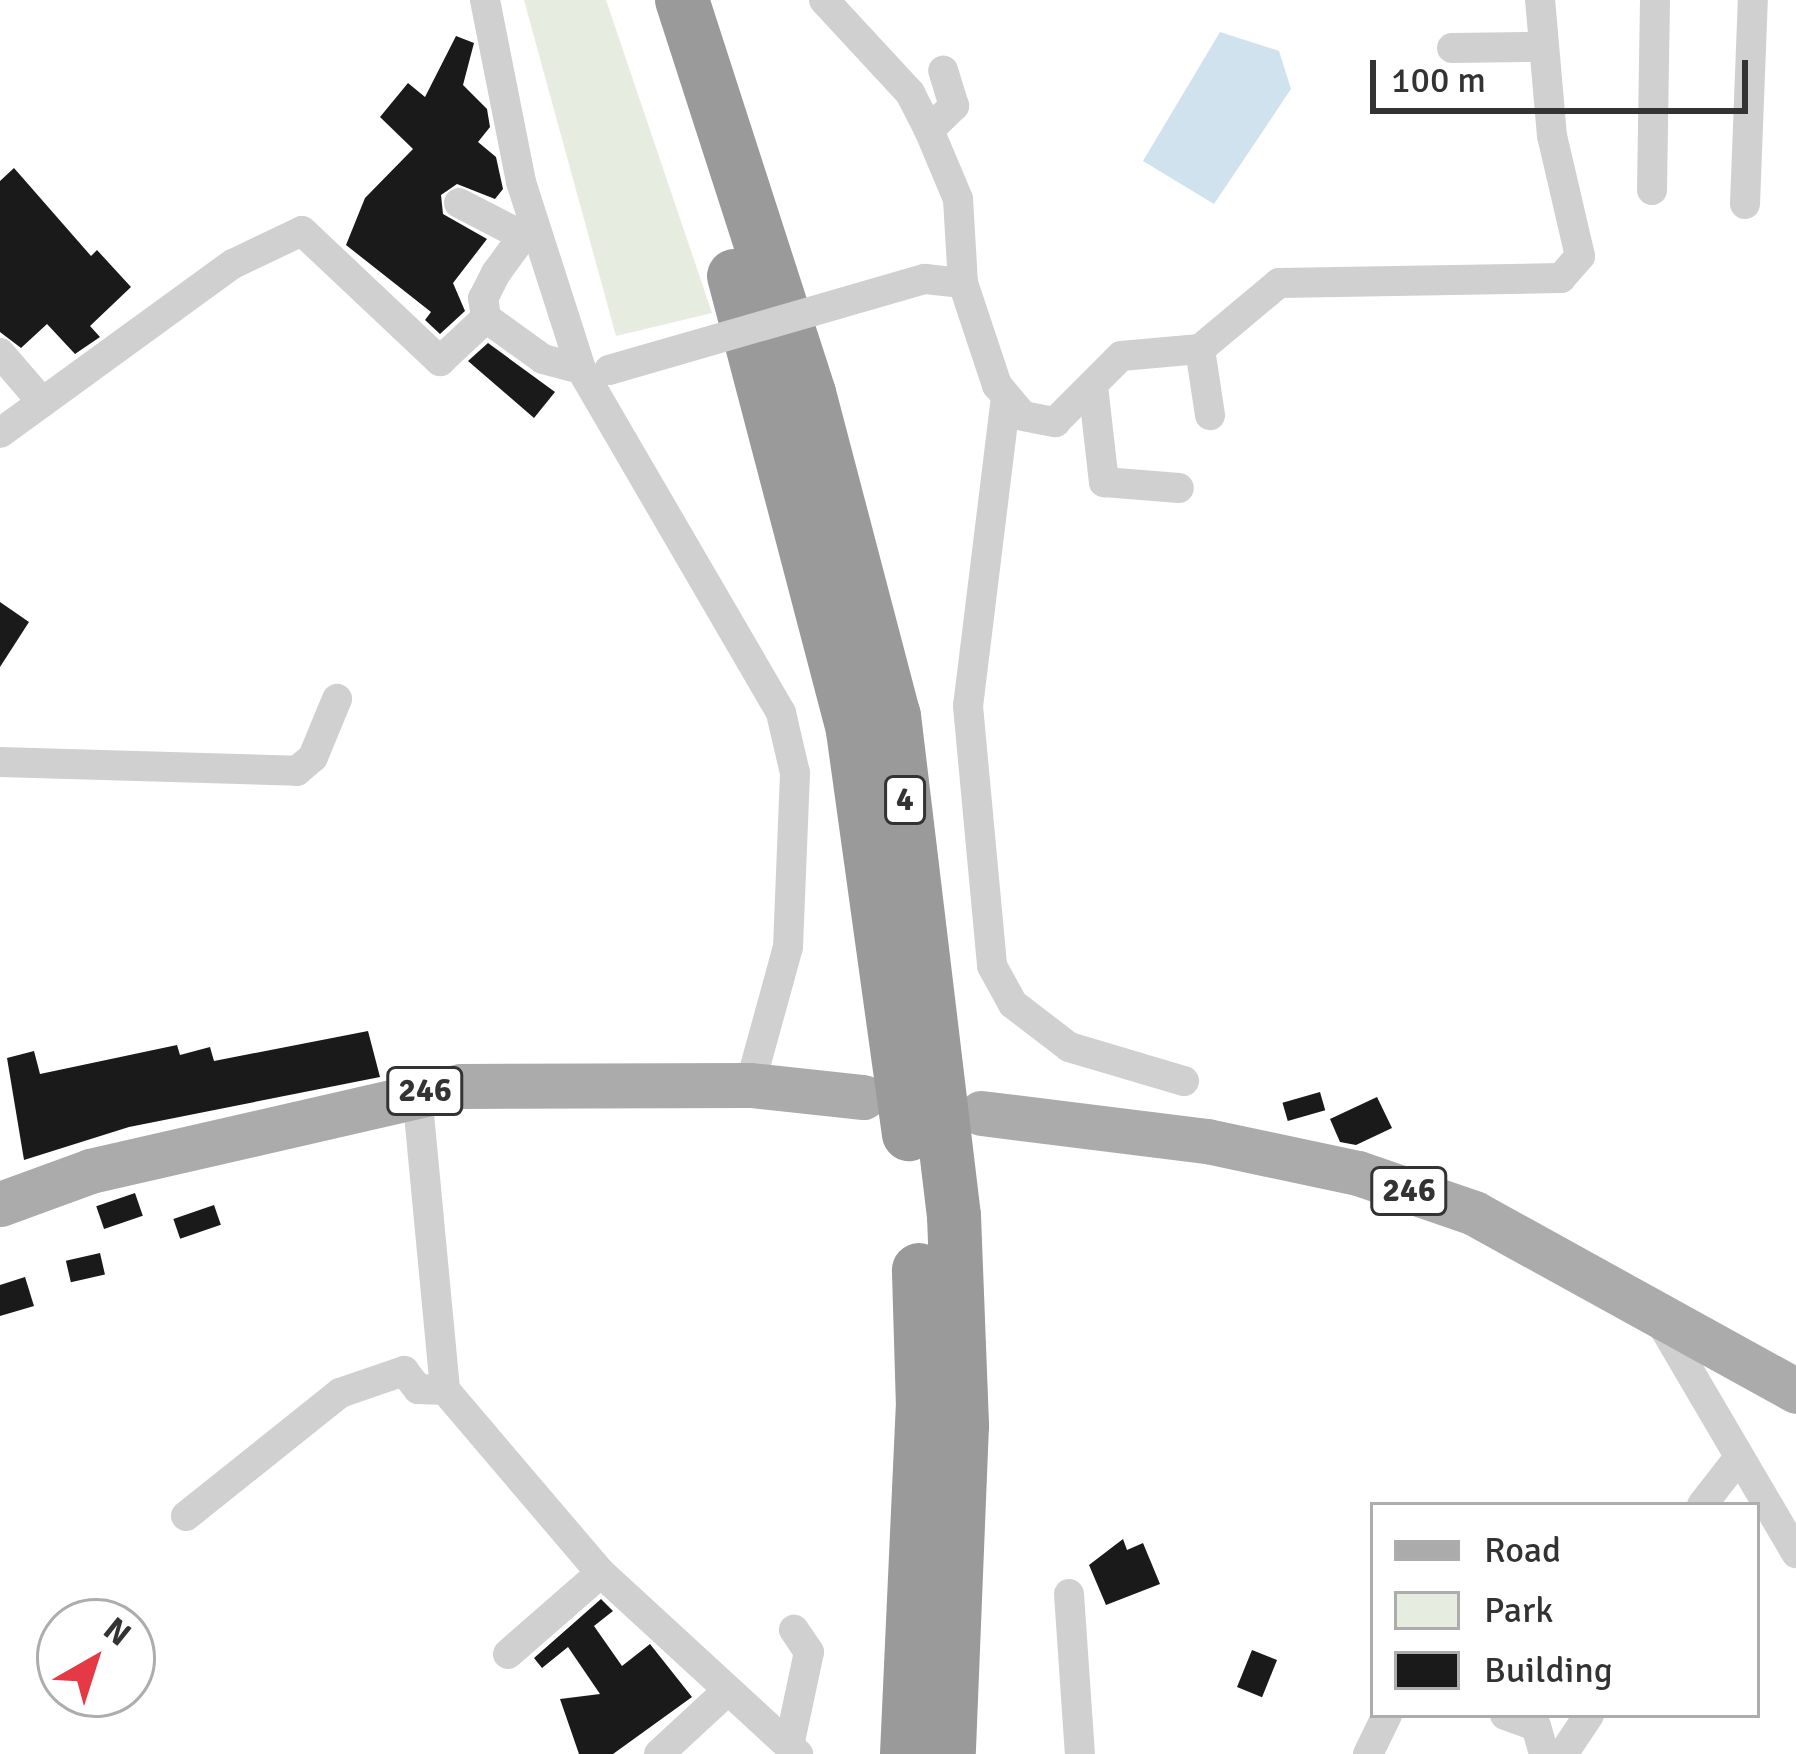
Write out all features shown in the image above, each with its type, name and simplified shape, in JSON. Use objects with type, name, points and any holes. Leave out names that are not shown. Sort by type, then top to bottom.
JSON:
[{"type":"highway","name":"4","points":[[644,0],[806,525],[853,731],[893,989],[917,1204],[923,1408],[908,1754]]},
{"type":"highway","name":"4","points":[[682,0],[809,393],[893,716],[954,1216],[962,1426],[949,1754]]},
{"type":"main road","name":"246","points":[[0,1204],[90,1171],[417,1093],[750,1085],[863,1097]]},
{"type":"main road","name":"246","points":[[981,1113],[1207,1141],[1358,1173],[1474,1213],[1796,1390]]},
{"type":"street","points":[[485,0],[530,234],[592,372],[756,664],[795,773],[788,946],[750,1085]]},
{"type":"street","points":[[824,0],[910,93],[929,130],[958,199],[963,284],[1006,397],[1032,421],[1055,422],[1121,356],[1200,349],[1252,298],[1293,280],[1567,274],[1580,256],[1539,46],[1540,0]]},
{"type":"street","points":[[1652,190],[1655,0]]},
{"type":"street","points":[[1745,204],[1753,0]]},
{"type":"street","points":[[1452,48],[1539,46]]},
{"type":"street","points":[[929,130],[954,106],[943,71]]},
{"type":"street","points":[[459,203],[530,234]]},
{"type":"street","points":[[0,434],[233,264],[302,231],[440,361],[486,318]]},
{"type":"street","points":[[530,234],[483,298],[486,318],[543,359],[592,372],[925,279],[963,284]]},
{"type":"street","points":[[1200,349],[1210,415]]},
{"type":"street","points":[[0,352],[41,402]]},
{"type":"street","points":[[1094,386],[1104,482],[1179,488]]},
{"type":"street","points":[[1006,397],[968,706],[992,966],[1013,1004],[1070,1047],[1184,1081]]},
{"type":"street","points":[[2,760],[297,771],[337,699]]},
{"type":"street","points":[[417,1093],[445,1390],[601,1573],[725,1692],[794,1750]]},
{"type":"street","points":[[1655,1311],[1737,1460],[1796,1553]]},
{"type":"street","points":[[186,1516],[340,1393],[404,1371],[418,1389],[445,1390]]},
{"type":"street","points":[[1704,1502],[1737,1460]]},
{"type":"street","points":[[508,1654],[601,1573]]},
{"type":"street","points":[[1069,1594],[1080,1754]]},
{"type":"street","points":[[794,1630],[809,1652],[794,1750]]},
{"type":"street","points":[[659,1754],[725,1692]]},
{"type":"street","points":[[1368,1754],[1386,1718]]},
{"type":"street","points":[[1513,1718],[1536,1726],[1544,1754]]},
{"type":"street","points":[[1563,1754],[1587,1718]]},
{"type":"green space","points":[[524,0],[606,0],[712,313],[616,336]]},
{"type":"water","points":[[1220,32],[1279,51],[1291,89],[1214,204],[1143,161]]},
{"type":"building","points":[[456,36],[474,43],[463,85],[487,109],[490,127],[478,142],[496,157],[503,189],[495,199],[457,184],[441,195],[443,214],[487,239],[453,283],[465,311],[440,334],[425,320],[431,312],[346,245],[365,198],[413,149],[380,117],[408,83],[425,97]]},
{"type":"building","points":[[14,168],[91,256],[97,250],[131,287],[90,326],[100,337],[75,354],[47,324],[21,348],[0,332],[0,181]]},
{"type":"building","points":[[488,343],[555,392],[534,418],[468,361]]},
{"type":"building","points":[[0,602],[29,622],[0,667]]},
{"type":"building","points":[[368,1031],[380,1077],[129,1127],[24,1160],[7,1058],[34,1051],[40,1074],[177,1045],[180,1055],[210,1047],[214,1061]]},
{"type":"building","points":[[1320,1092],[1325,1110],[1288,1121],[1283,1103]]},
{"type":"building","points":[[1377,1097],[1392,1128],[1356,1145],[1340,1142],[1330,1119]]},
{"type":"building","points":[[135,1193],[143,1216],[104,1229],[96,1206]]},
{"type":"building","points":[[214,1205],[221,1225],[180,1239],[173,1219]]},
{"type":"building","points":[[100,1253],[105,1274],[71,1282],[66,1261]]},
{"type":"building","points":[[25,1277],[34,1306],[0,1316],[0,1285]]},
{"type":"building","points":[[1123,1539],[1127,1550],[1143,1543],[1160,1584],[1106,1605],[1089,1565]]},
{"type":"building","points":[[601,1599],[613,1611],[594,1626],[622,1666],[650,1644],[692,1697],[613,1754],[579,1754],[560,1699],[600,1694],[568,1647],[542,1668],[534,1658]]},
{"type":"building","points":[[1252,1650],[1277,1660],[1262,1697],[1237,1687]]}]
